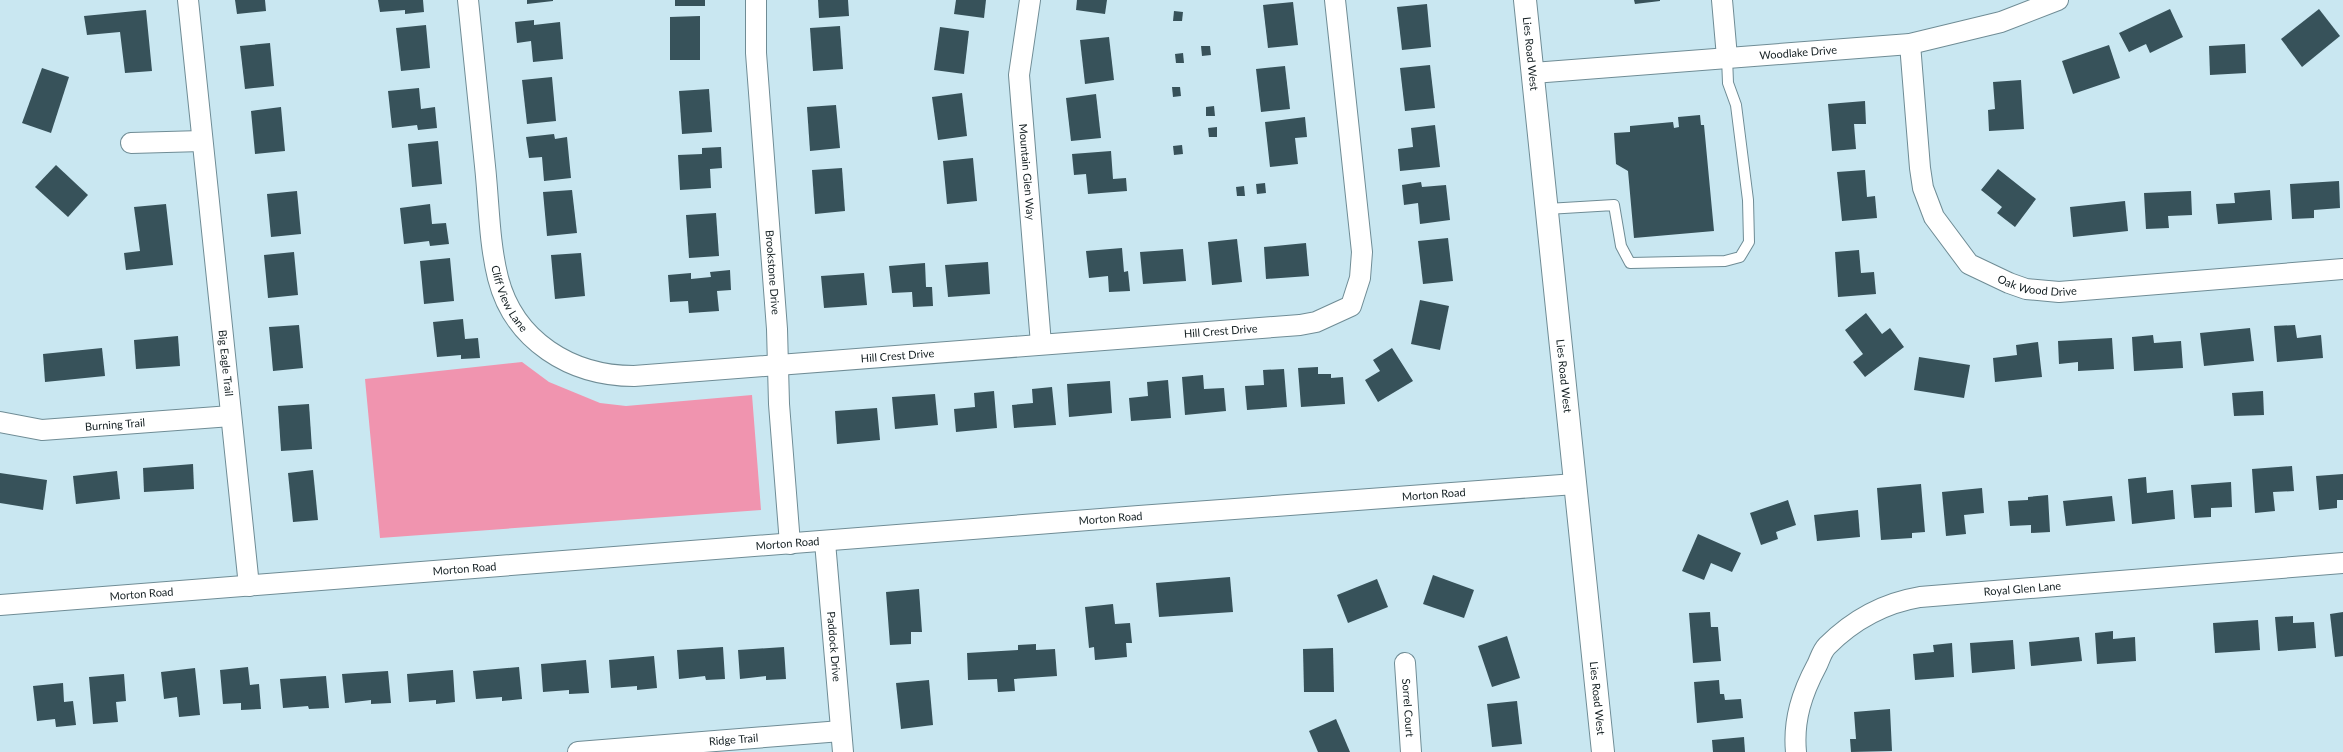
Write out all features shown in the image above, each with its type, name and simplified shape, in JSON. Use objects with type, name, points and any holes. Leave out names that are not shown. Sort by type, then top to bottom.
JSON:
[{"type":"street","name":"Big Eagle Trail","points":[[188,0],[249,586]]},
{"type":"street","name":"Cliff View Lane","points":[[468,0],[495,259],[498,278],[506,302],[517,320],[541,347],[572,364],[603,374],[634,376],[778,365]]},
{"type":"street","name":"Brookstone Drive","points":[[756,0],[756,53],[777,329],[779,404],[790,544]]},
{"type":"street","name":"Mountain Glen Way","points":[[1030,0],[1019,75],[1041,344]]},
{"type":"street","name":"Hill Crest Drive","points":[[778,365],[1300,325],[1316,322],[1351,306],[1360,278],[1362,252],[1335,0]]},
{"type":"street","name":"Lies Road West","points":[[1525,0],[1603,752]]},
{"type":"street","points":[[1722,0],[1728,57]]},
{"type":"street","name":"Woodlake Drive","points":[[1532,72],[1910,44],[2001,22],[2058,0]]},
{"type":"street","name":"Oak Wood Drive","points":[[1910,44],[1923,188],[1934,217],[1969,264],[2009,283],[2026,289],[2051,292],[2343,269]]},
{"type":"street","points":[[131,143],[202,141]]},
{"type":"street","name":"Burning Trail","points":[[0,422],[25,429],[42,430],[232,416]]},
{"type":"street","name":"Morton Road","points":[[0,605],[825,542],[1138,516],[1576,484]]},
{"type":"street","name":"Paddock Drive","points":[[825,542],[843,752]]},
{"type":"street","name":"Royal Glen Lane","points":[[1796,752],[1796,723],[1800,704],[1806,686],[1826,647],[1863,617],[1902,600],[1927,596],[2343,563]]},
{"type":"street","name":"Sorrel Court","points":[[1405,663],[1411,752]]},
{"type":"street","name":"Ridge Trail","points":[[578,752],[841,731]]},
{"type":"lane","points":[[1547,209],[1614,205],[1621,246],[1630,263],[1725,261],[1740,257],[1749,242],[1748,200],[1737,112],[1728,83],[1728,57]]},
{"type":"shaded area","points":[[522,362],[549,382],[600,403],[626,406],[752,395],[761,510],[380,538],[365,379]]},
{"type":"building","points":[[235,0],[265,0],[266,11],[237,14]]},
{"type":"building","points":[[378,0],[423,0],[424,12],[405,14],[405,10],[380,12]]},
{"type":"building","points":[[527,0],[553,0],[553,1],[527,4]]},
{"type":"building","points":[[675,0],[705,0],[705,6],[675,6]]},
{"type":"building","points":[[818,0],[848,0],[849,16],[819,18]]},
{"type":"building","points":[[956,0],[986,0],[984,18],[954,14]]},
{"type":"building","points":[[1077,0],[1107,0],[1105,14],[1076,10]]},
{"type":"building","points":[[1634,0],[1660,0],[1660,1],[1635,4]]},
{"type":"building","points":[[1293,2],[1298,45],[1268,48],[1263,5]]},
{"type":"building","points":[[1427,4],[1431,47],[1402,50],[1397,7]]},
{"type":"building","points":[[2170,9],[2183,37],[2150,53],[2146,44],[2129,52],[2119,33]]},
{"type":"building","points":[[2319,9],[2340,36],[2302,67],[2281,39]]},
{"type":"building","points":[[146,10],[152,71],[125,73],[120,32],[87,35],[84,16]]},
{"type":"building","points":[[1174,11],[1183,12],[1182,21],[1173,21]]},
{"type":"building","points":[[700,16],[700,60],[670,60],[670,17]]},
{"type":"building","points":[[534,20],[534,25],[560,22],[563,59],[533,62],[531,41],[517,43],[515,22]]},
{"type":"building","points":[[426,25],[430,68],[401,71],[396,28]]},
{"type":"building","points":[[840,26],[843,69],[813,71],[810,28]]},
{"type":"building","points":[[940,27],[969,31],[964,74],[934,70]]},
{"type":"building","points":[[1109,37],[1114,80],[1085,84],[1080,40]]},
{"type":"building","points":[[270,43],[274,86],[245,89],[240,46]]},
{"type":"building","points":[[2245,44],[2246,73],[2210,75],[2209,46]]},
{"type":"building","points":[[2109,45],[2120,78],[2073,94],[2062,61]]},
{"type":"building","points":[[1201,46],[1210,46],[1211,55],[1202,56]]},
{"type":"building","points":[[1183,53],[1184,63],[1176,63],[1175,54]]},
{"type":"building","points":[[1430,65],[1435,108],[1405,111],[1400,68]]},
{"type":"building","points":[[1285,66],[1290,109],[1261,112],[1256,69]]},
{"type":"building","points":[[42,68],[69,77],[51,133],[22,123]]},
{"type":"building","points":[[552,77],[556,121],[527,124],[522,80]]},
{"type":"building","points":[[2021,80],[2024,129],[1989,131],[1988,110],[1995,109],[1993,82]]},
{"type":"building","points":[[1172,87],[1180,87],[1181,96],[1173,97]]},
{"type":"building","points":[[419,88],[421,109],[435,107],[437,128],[418,130],[417,125],[392,128],[388,91]]},
{"type":"building","points":[[709,89],[712,132],[682,134],[679,91]]},
{"type":"building","points":[[962,93],[967,136],[938,140],[932,97]]},
{"type":"building","points":[[1096,94],[1101,138],[1071,141],[1066,98]]},
{"type":"building","points":[[1865,101],[1866,124],[1854,124],[1856,149],[1832,151],[1828,104]]},
{"type":"building","points":[[836,105],[840,148],[810,151],[807,107]]},
{"type":"building","points":[[1214,106],[1215,116],[1206,116],[1206,107]]},
{"type":"building","points":[[281,107],[285,151],[255,154],[251,111]]},
{"type":"building","points":[[1700,115],[1701,125],[1704,125],[1714,231],[1634,238],[1628,171],[1616,164],[1614,133],[1630,132],[1630,126],[1673,122],[1674,128],[1679,127],[1678,117]]},
{"type":"building","points":[[1305,117],[1307,137],[1295,138],[1298,164],[1270,167],[1265,122]]},
{"type":"building","points":[[1435,125],[1440,167],[1400,171],[1398,149],[1413,147],[1411,128]]},
{"type":"building","points":[[1217,127],[1217,137],[1209,137],[1208,128]]},
{"type":"building","points":[[554,134],[555,139],[567,137],[571,178],[544,181],[542,157],[529,158],[526,137]]},
{"type":"building","points":[[438,141],[442,184],[412,187],[408,144]]},
{"type":"building","points":[[1182,145],[1183,154],[1174,155],[1173,146]]},
{"type":"building","points":[[721,147],[722,168],[710,169],[711,188],[680,190],[678,155],[702,154],[702,148]]},
{"type":"building","points":[[1111,151],[1113,179],[1126,178],[1127,191],[1088,194],[1086,174],[1074,175],[1072,154]]},
{"type":"building","points":[[973,158],[977,201],[947,204],[943,161]]},
{"type":"building","points":[[56,165],[88,195],[68,217],[35,187]]},
{"type":"building","points":[[842,168],[845,211],[815,214],[812,170]]},
{"type":"building","points":[[1998,169],[2036,199],[2015,227],[1997,213],[2002,207],[1981,190]]},
{"type":"building","points":[[1865,170],[1867,197],[1875,196],[1877,218],[1842,221],[1837,172]]},
{"type":"building","points":[[2339,181],[2340,208],[2314,210],[2314,218],[2292,219],[2290,184]]},
{"type":"building","points":[[1421,182],[1422,187],[1446,185],[1450,220],[1420,224],[1418,203],[1404,205],[1402,185]]},
{"type":"building","points":[[1265,183],[1266,193],[1257,194],[1256,184]]},
{"type":"building","points":[[1244,186],[1245,196],[1237,196],[1236,187]]},
{"type":"building","points":[[572,190],[577,233],[547,236],[543,192]]},
{"type":"building","points":[[2270,190],[2272,220],[2218,224],[2216,204],[2235,203],[2234,193]]},
{"type":"building","points":[[297,191],[301,234],[271,237],[267,194]]},
{"type":"building","points":[[2191,191],[2192,215],[2168,216],[2169,228],[2146,229],[2144,193]]},
{"type":"building","points":[[2125,201],[2128,231],[2073,237],[2070,207]]},
{"type":"building","points":[[166,204],[173,265],[126,270],[124,253],[140,251],[134,207]]},
{"type":"building","points":[[430,204],[432,224],[446,223],[449,244],[430,246],[429,241],[404,244],[400,208]]},
{"type":"building","points":[[716,213],[719,256],[689,258],[686,215]]},
{"type":"building","points":[[1448,238],[1453,281],[1423,284],[1418,241]]},
{"type":"building","points":[[1237,239],[1242,282],[1212,285],[1208,242]]},
{"type":"building","points":[[1306,243],[1309,276],[1266,279],[1264,247]]},
{"type":"building","points":[[1122,248],[1124,272],[1128,271],[1130,291],[1109,292],[1108,276],[1089,278],[1086,251]]},
{"type":"building","points":[[1183,249],[1186,281],[1143,284],[1140,252]]},
{"type":"building","points":[[1859,250],[1861,273],[1874,272],[1876,294],[1838,297],[1835,252]]},
{"type":"building","points":[[294,252],[298,295],[268,298],[264,255]]},
{"type":"building","points":[[581,253],[585,296],[555,299],[551,255]]},
{"type":"building","points":[[450,258],[454,301],[424,304],[420,261]]},
{"type":"building","points":[[988,262],[990,294],[948,297],[945,265]]},
{"type":"building","points":[[925,263],[926,287],[932,287],[933,306],[913,307],[912,292],[892,293],[889,266]]},
{"type":"building","points":[[730,270],[731,290],[717,291],[719,311],[689,313],[688,301],[670,302],[668,275],[691,273],[691,279],[711,277],[710,272]]},
{"type":"building","points":[[864,273],[867,305],[824,308],[821,276]]},
{"type":"building","points":[[1420,300],[1449,306],[1440,350],[1411,344]]},
{"type":"building","points":[[1866,313],[1882,334],[1890,328],[1904,347],[1865,377],[1853,362],[1863,354],[1845,330]]},
{"type":"building","points":[[463,319],[465,339],[478,338],[480,358],[461,359],[461,355],[437,357],[433,322]]},
{"type":"building","points":[[299,325],[303,368],[273,371],[269,327]]},
{"type":"building","points":[[2295,325],[2297,338],[2321,335],[2323,358],[2277,362],[2274,326]]},
{"type":"building","points":[[2250,328],[2254,361],[2204,366],[2200,333]]},
{"type":"building","points":[[2153,335],[2154,343],[2181,341],[2183,368],[2134,371],[2132,337]]},
{"type":"building","points":[[178,336],[180,366],[136,369],[134,340]]},
{"type":"building","points":[[2112,338],[2114,369],[2078,371],[2078,362],[2059,364],[2058,341]]},
{"type":"building","points":[[2038,342],[2042,377],[1995,382],[1993,358],[2017,355],[2016,345]]},
{"type":"building","points":[[102,348],[105,376],[45,382],[43,354]]},
{"type":"building","points":[[1392,348],[1413,381],[1378,402],[1365,380],[1380,371],[1373,360]]},
{"type":"building","points":[[1919,357],[1970,365],[1964,398],[1914,390]]},
{"type":"building","points":[[1318,367],[1318,374],[1331,374],[1331,378],[1343,377],[1345,404],[1301,407],[1298,368]]},
{"type":"building","points":[[1284,369],[1287,407],[1247,410],[1245,386],[1264,385],[1263,370]]},
{"type":"building","points":[[1203,375],[1204,389],[1224,388],[1226,411],[1185,415],[1182,377]]},
{"type":"building","points":[[1168,380],[1171,418],[1131,421],[1129,398],[1148,396],[1147,382]]},
{"type":"building","points":[[1110,381],[1112,413],[1069,417],[1067,384]]},
{"type":"building","points":[[1052,387],[1056,425],[1014,428],[1012,405],[1033,403],[1032,389]]},
{"type":"building","points":[[994,391],[997,428],[956,432],[954,409],[975,407],[974,393]]},
{"type":"building","points":[[2263,391],[2264,415],[2234,416],[2232,393]]},
{"type":"building","points":[[935,394],[938,425],[895,429],[892,397]]},
{"type":"building","points":[[309,404],[312,449],[281,451],[278,406]]},
{"type":"building","points":[[877,408],[880,440],[837,444],[835,411]]},
{"type":"building","points":[[193,464],[194,489],[144,492],[143,468]]},
{"type":"building","points":[[2292,466],[2294,491],[2273,492],[2275,511],[2255,513],[2252,469]]},
{"type":"building","points":[[313,470],[318,520],[293,522],[288,473]]},
{"type":"building","points":[[117,471],[120,499],[76,504],[73,476]]},
{"type":"building","points":[[0,473],[47,480],[43,510],[0,503]]},
{"type":"building","points":[[2343,474],[2343,500],[2337,500],[2337,508],[2319,510],[2316,476]]},
{"type":"building","points":[[2146,477],[2147,493],[2173,490],[2175,519],[2132,524],[2128,479]]},
{"type":"building","points":[[2231,482],[2232,507],[2211,508],[2211,517],[2194,518],[2191,485]]},
{"type":"building","points":[[1921,484],[1925,532],[1912,533],[1912,538],[1881,540],[1877,488]]},
{"type":"building","points":[[1982,488],[1984,513],[1964,515],[1966,534],[1946,536],[1942,492]]},
{"type":"building","points":[[2048,495],[2050,532],[2031,533],[2031,525],[2010,526],[2008,501],[2028,500],[2028,497]]},
{"type":"building","points":[[2112,496],[2115,521],[2066,526],[2063,501]]},
{"type":"building","points":[[1788,500],[1796,525],[1776,532],[1778,539],[1761,545],[1750,513]]},
{"type":"building","points":[[1858,510],[1860,537],[1817,541],[1814,515]]},
{"type":"building","points":[[1698,534],[1741,553],[1732,572],[1711,563],[1704,580],[1682,571]]},
{"type":"building","points":[[1433,575],[1474,590],[1464,618],[1423,604]]},
{"type":"building","points":[[1230,577],[1233,612],[1159,617],[1156,583]]},
{"type":"building","points":[[1377,579],[1388,607],[1348,623],[1337,595]]},
{"type":"building","points":[[919,589],[922,632],[911,632],[911,644],[890,645],[886,592]]},
{"type":"building","points":[[1113,604],[1115,624],[1130,623],[1132,643],[1126,643],[1127,657],[1095,660],[1094,647],[1089,648],[1085,607]]},
{"type":"building","points":[[1710,612],[1711,627],[1718,627],[1721,661],[1693,663],[1689,613]]},
{"type":"building","points":[[2343,612],[2343,656],[2335,657],[2330,614]]},
{"type":"building","points":[[2293,616],[2293,623],[2314,622],[2316,648],[2278,651],[2275,617]]},
{"type":"building","points":[[2258,620],[2260,650],[2215,653],[2213,623]]},
{"type":"building","points":[[2113,631],[2113,639],[2135,637],[2136,661],[2097,664],[2095,633]]},
{"type":"building","points":[[1507,636],[1520,678],[1492,687],[1478,646]]},
{"type":"building","points":[[2079,637],[2082,661],[2031,666],[2029,642]]},
{"type":"building","points":[[2013,640],[2015,669],[1972,673],[1970,643]]},
{"type":"building","points":[[1952,643],[1954,677],[1915,680],[1913,654],[1934,652],[1933,645]]},
{"type":"building","points":[[1036,644],[1036,650],[1055,649],[1057,676],[1014,679],[1015,691],[998,692],[997,679],[968,680],[967,653],[1018,650],[1018,645]]},
{"type":"building","points":[[723,647],[725,679],[706,680],[705,676],[679,679],[677,650]]},
{"type":"building","points":[[784,647],[786,679],[766,680],[766,676],[740,679],[738,650]]},
{"type":"building","points":[[1333,648],[1334,692],[1304,692],[1303,649]]},
{"type":"building","points":[[654,656],[657,688],[637,690],[637,686],[611,688],[609,660]]},
{"type":"building","points":[[586,660],[589,693],[569,694],[569,690],[543,692],[541,664]]},
{"type":"building","points":[[248,667],[250,685],[259,684],[261,709],[241,710],[241,703],[223,704],[220,670]]},
{"type":"building","points":[[519,667],[522,699],[502,701],[502,697],[476,699],[473,671]]},
{"type":"building","points":[[195,668],[200,715],[179,717],[177,697],[164,699],[161,672]]},
{"type":"building","points":[[453,670],[455,702],[436,704],[436,700],[409,702],[407,674]]},
{"type":"building","points":[[388,671],[391,703],[371,704],[371,700],[345,703],[342,674]]},
{"type":"building","points":[[124,674],[126,701],[116,702],[118,722],[93,724],[89,677]]},
{"type":"building","points":[[326,676],[329,708],[309,709],[308,706],[283,708],[280,679]]},
{"type":"building","points":[[929,680],[933,725],[901,729],[896,683]]},
{"type":"building","points":[[1719,680],[1720,694],[1724,694],[1725,700],[1741,699],[1743,718],[1697,723],[1694,682]]},
{"type":"building","points":[[63,683],[64,702],[73,701],[76,725],[56,727],[55,719],[37,721],[33,686]]},
{"type":"building","points":[[1517,701],[1522,744],[1492,747],[1487,704]]},
{"type":"building","points":[[1890,709],[1892,751],[1851,752],[1850,739],[1856,739],[1854,712]]},
{"type":"building","points":[[1336,719],[1350,752],[1318,752],[1309,731]]},
{"type":"building","points":[[1744,737],[1745,752],[1713,752],[1712,740]]}]
